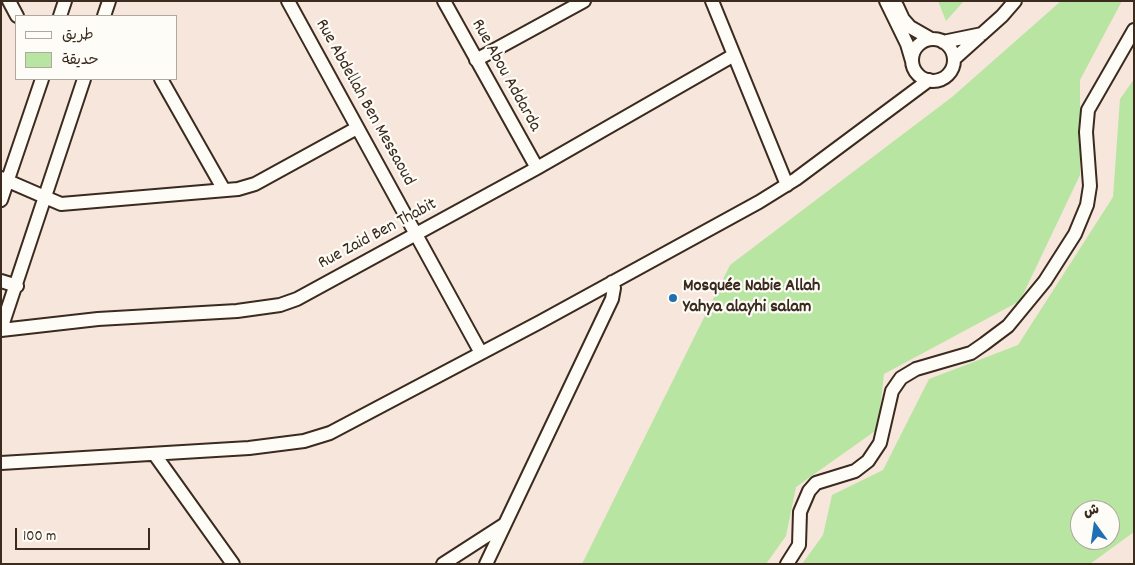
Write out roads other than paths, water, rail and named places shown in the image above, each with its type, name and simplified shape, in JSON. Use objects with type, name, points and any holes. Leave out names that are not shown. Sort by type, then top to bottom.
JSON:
[{"type":"street","points":[[9,1],[16,15]]},
{"type":"street","points":[[60,15],[65,1]]},
{"type":"street","points":[[104,15],[109,1]]},
{"type":"street","name":"Rue Abdellah Ben Messaoud","points":[[288,1],[417,234],[480,353]]},
{"type":"street","name":"Rue Abou Addarda","points":[[444,1],[537,168]]},
{"type":"street","points":[[476,60],[584,1]]},
{"type":"street","points":[[712,1],[787,185]]},
{"type":"street","points":[[886,1],[907,44],[914,66],[929,80]]},
{"type":"street","points":[[1,463],[249,448],[313,439],[338,429],[612,282],[787,185],[929,80],[945,77],[952,70],[954,59],[951,48],[910,27],[903,19],[895,1]]},
{"type":"street","points":[[954,59],[1002,16],[1015,1]]},
{"type":"street","points":[[787,564],[799,545],[800,512],[809,491],[816,484],[855,471],[868,461],[880,443],[892,392],[901,378],[916,369],[971,353],[996,336],[1029,302],[1075,234],[1087,205],[1090,186],[1086,132],[1088,110],[1134,30]]},
{"type":"street","points":[[899,102],[914,66],[918,46],[937,40],[982,34]]},
{"type":"street","name":"Rue Zaid Ben Thabit","points":[[1,329],[98,319],[237,311],[280,305],[297,298],[537,168],[734,55]]},
{"type":"street","points":[[1,200],[4,179],[42,80]]},
{"type":"street","points":[[1,329],[17,286],[84,80]]},
{"type":"street","points":[[162,80],[224,190]]},
{"type":"street","points":[[4,179],[56,203],[68,204],[238,190],[255,184],[357,128]]},
{"type":"street","points":[[1,281],[17,286]]},
{"type":"street","points":[[486,564],[612,299],[614,288],[612,282]]},
{"type":"street","points":[[156,455],[233,564]]},
{"type":"street","points":[[443,564],[507,523]]},
{"type":"place","name":"Mosquée Nabie Allah Yahya alayhi salam","points":[[673,298]]}]
